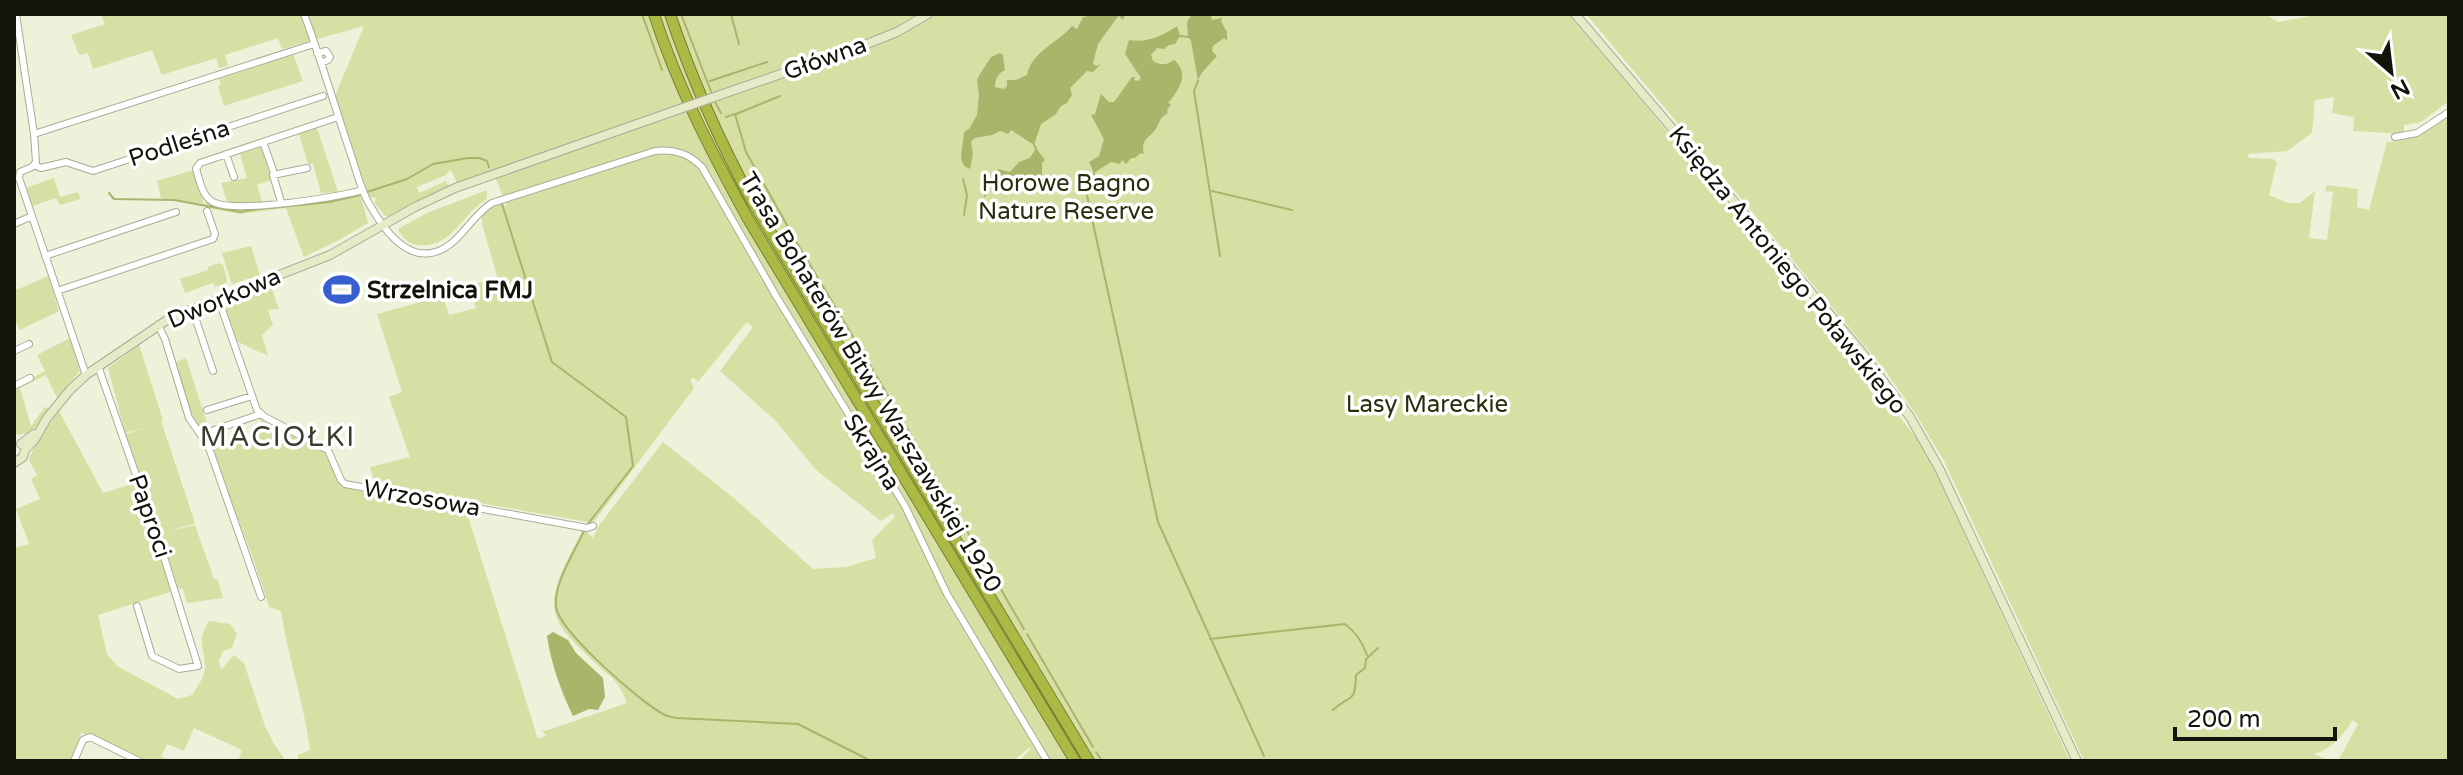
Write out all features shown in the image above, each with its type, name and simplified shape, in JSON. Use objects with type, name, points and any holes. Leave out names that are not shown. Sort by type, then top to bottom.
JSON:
[{"type":"highway","name":"Trasa Bohaterów Bitwy Warszawskiej 1920","points":[[654,14],[684,94],[741,207],[1075,761]]},
{"type":"highway","name":"Trasa Bohaterów Bitwy Warszawskiej 1920","points":[[670,14],[704,103],[753,203],[1089,761]]},
{"type":"street","points":[[16,14],[34,134],[34,165],[19,175],[86,375]]},
{"type":"street","points":[[304,14],[363,190],[384,225]]},
{"type":"street","name":"Główna","points":[[720,95],[867,44],[897,32],[928,14]]},
{"type":"street","name":"Księdza Antoniego Poławskiego","points":[[1575,14],[1861,351],[1910,417],[1939,468],[2077,761]]},
{"type":"street","points":[[34,134],[314,43]]},
{"type":"street","points":[[108,107],[314,43]]},
{"type":"street","name":"Dworkowa","points":[[15,461],[23,457],[18,444],[35,439],[63,397],[86,375],[158,325],[192,308],[330,255],[455,188],[720,95]]},
{"type":"street","name":"Podleśna","points":[[34,165],[41,168],[66,162],[93,171],[323,96]]},
{"type":"street","points":[[2395,137],[2423,130],[2449,112]]},
{"type":"street","points":[[338,117],[200,163],[196,169],[204,193],[214,203],[236,206],[363,190]]},
{"type":"street","points":[[263,142],[273,170]]},
{"type":"street","name":"Skrajna","points":[[384,225],[408,249],[434,253],[450,245],[483,208],[492,203],[655,151],[673,151],[693,159],[702,167],[776,296],[905,506],[947,594],[1047,761]]},
{"type":"street","points":[[226,154],[234,177]]},
{"type":"street","points":[[281,202],[273,175],[307,168]]},
{"type":"street","points":[[57,291],[213,239],[215,234],[207,211]]},
{"type":"street","points":[[45,256],[176,212]]},
{"type":"street","points":[[14,224],[32,216]]},
{"type":"street","points":[[214,430],[261,414],[218,298]]},
{"type":"street","points":[[192,308],[213,371]]},
{"type":"street","points":[[158,325],[189,418],[208,445],[261,597]]},
{"type":"street","points":[[14,351],[29,344]]},
{"type":"street","name":"Paproci","points":[[98,366],[198,666],[179,669],[152,656],[137,606]]},
{"type":"street","points":[[14,386],[30,378]]},
{"type":"street","points":[[207,410],[252,396]]},
{"type":"street","name":"Wrzosowa","points":[[261,414],[328,450],[345,484],[587,528],[593,526]]},
{"type":"street","points":[[74,761],[83,740],[90,737],[139,761]]},
{"type":"green space","points":[[101,14],[1568,14],[1924,447],[2070,761],[1019,761],[1030,747],[1013,761],[298,761],[298,755],[310,750],[281,611],[269,607],[206,436],[190,418],[173,363],[186,358],[215,448],[264,432],[260,418],[325,452],[345,484],[376,487],[370,467],[410,457],[389,397],[402,392],[377,314],[443,296],[449,315],[476,308],[470,286],[497,276],[482,224],[482,213],[498,204],[507,206],[493,172],[457,183],[449,171],[417,187],[419,193],[446,181],[449,187],[390,216],[385,216],[374,202],[375,197],[371,198],[368,194],[361,196],[368,223],[304,257],[286,208],[241,214],[208,208],[222,253],[251,246],[260,275],[232,284],[205,202],[235,208],[341,197],[363,187],[335,96],[364,26],[282,49],[278,38],[225,55],[228,66],[219,68],[216,58],[162,75],[152,50],[93,69],[88,53],[79,55],[71,35],[105,24]],"holes":[[[747,322],[753,327],[720,371],[776,421],[816,470],[881,521],[893,513],[895,517],[872,540],[876,558],[846,567],[813,569],[735,499],[663,442],[600,524],[593,538],[583,529],[560,575],[554,599],[562,628],[616,682],[627,703],[545,731],[541,729],[546,736],[538,739],[465,507],[403,498],[381,489],[593,523],[694,388],[690,380],[694,378],[698,382]]]},
{"type":"green space","points":[[1586,14],[2265,14],[2278,22],[2312,14],[2449,14],[2449,101],[2421,122],[2404,125],[2404,134],[2353,131],[2354,117],[2332,113],[2334,97],[2315,100],[2312,133],[2287,151],[2248,154],[2249,158],[2273,159],[2277,162],[2269,195],[2288,203],[2300,203],[2315,191],[2309,238],[2327,240],[2333,192],[2325,191],[2327,185],[2358,189],[2357,207],[2369,210],[2387,142],[2420,134],[2449,116],[2449,761],[2338,761],[2358,724],[2353,720],[2331,745],[2314,754],[2330,761],[2084,761],[1944,461],[1915,413],[1884,369]]},
{"type":"green space","points":[[293,54],[303,81],[224,106],[219,79]]},
{"type":"green space","points":[[317,128],[338,192],[321,193],[313,164],[308,164],[299,134]]},
{"type":"green space","points":[[261,147],[272,180],[257,185],[262,202],[236,204],[227,201],[221,183],[247,178],[240,154]]},
{"type":"green space","points":[[193,170],[204,204],[161,198],[157,181]]},
{"type":"green space","points":[[54,178],[60,197],[78,192],[81,199],[60,205],[56,198],[33,206],[26,188]]},
{"type":"green space","points":[[487,190],[487,199],[440,241],[430,245],[414,244],[406,240],[398,229],[427,213]]},
{"type":"green space","points":[[219,263],[223,265],[226,283],[215,287],[213,283],[185,293],[180,279]]},
{"type":"green space","points":[[48,276],[59,311],[20,330],[14,319],[14,291]]},
{"type":"green space","points":[[270,284],[279,309],[268,310],[273,325],[262,335],[268,356],[236,341],[223,301]]},
{"type":"green space","points":[[70,338],[80,371],[57,398],[46,375],[20,388],[31,426],[45,407],[50,409],[29,436],[27,433],[18,435],[14,431],[14,388],[45,371],[37,355]]},
{"type":"green space","points":[[139,345],[195,523],[170,531],[195,525],[223,598],[187,603],[183,589],[178,588],[124,435],[145,427],[125,433],[108,368]]},
{"type":"green space","points":[[59,411],[103,493],[135,483],[173,591],[98,615],[107,654],[117,666],[178,699],[192,695],[203,677],[202,639],[209,621],[230,624],[237,634],[232,648],[223,651],[219,660],[221,670],[234,655],[244,663],[265,726],[286,761],[238,761],[242,750],[194,728],[184,751],[167,744],[161,756],[171,761],[146,761],[81,733],[72,761],[14,761],[14,548],[29,544],[16,509],[40,499],[31,479],[37,475],[29,460],[37,442]]},
{"type":"shaded area","points":[[1087,14],[1125,14],[1123,20],[1119,16],[1116,19],[1098,44],[1093,63],[1096,66],[1101,64],[1093,72],[1087,71],[1070,88],[1072,95],[1067,103],[1041,124],[1034,145],[1011,130],[1008,134],[1000,131],[975,138],[971,141],[973,154],[970,169],[964,166],[961,158],[964,132],[977,115],[977,80],[991,57],[1000,53],[1003,55],[1005,70],[997,77],[995,87],[1004,89],[1007,80],[1027,75],[1034,60],[1072,26],[1077,29]]},
{"type":"shaded area","points":[[1196,14],[1210,14],[1212,20],[1222,18],[1227,32],[1227,41],[1224,38],[1213,46],[1212,51],[1217,56],[1198,81],[1187,22]]},
{"type":"shaded area","points":[[1177,26],[1180,36],[1175,44],[1164,49],[1157,48],[1151,55],[1153,61],[1159,64],[1174,60],[1182,71],[1179,88],[1168,103],[1171,104],[1168,113],[1145,142],[1144,154],[1131,158],[1126,164],[1122,160],[1120,164],[1111,162],[1094,173],[1089,162],[1099,156],[1104,139],[1091,115],[1095,114],[1101,94],[1109,102],[1114,102],[1132,77],[1138,81],[1141,78],[1125,54],[1129,40],[1154,38]]},
{"type":"shaded area","points":[[1036,148],[1045,160],[1042,163],[1042,179],[1034,176],[1032,179],[1020,177],[1017,180],[1013,176],[1011,183],[1004,185],[984,179],[993,177],[998,169],[1010,172],[1019,162],[1030,158]]},
{"type":"shaded area","points":[[553,632],[568,640],[576,653],[603,678],[605,697],[598,710],[589,709],[573,716],[551,657],[547,636]]},
{"type":"waterway","points":[[642,14],[662,70]]},
{"type":"waterway","points":[[681,14],[712,94]]},
{"type":"waterway","points":[[731,14],[739,44]]},
{"type":"waterway","points":[[1180,36],[1188,37]]},
{"type":"waterway","points":[[710,81],[767,62]]},
{"type":"waterway","points":[[1198,81],[1194,91],[1220,256]]},
{"type":"waterway","points":[[736,114],[780,96]]},
{"type":"waterway","points":[[714,100],[721,113]]},
{"type":"waterway","points":[[726,117],[735,114],[746,152],[792,234]]},
{"type":"waterway","points":[[367,192],[407,179],[433,164],[479,158],[487,161],[489,167]]},
{"type":"waterway","points":[[1094,173],[1086,191],[1158,522],[1264,756]]},
{"type":"waterway","points":[[981,176],[984,179]]},
{"type":"waterway","points":[[963,179],[967,195],[964,215]]},
{"type":"waterway","points":[[985,196],[988,182]]},
{"type":"waterway","points":[[1212,191],[1292,210]]},
{"type":"waterway","points":[[109,193],[114,199],[174,200],[240,212],[264,208]]},
{"type":"waterway","points":[[270,208],[330,202],[360,195]]},
{"type":"waterway","points":[[502,204],[552,362],[626,417],[633,466],[588,524]]},
{"type":"waterway","points":[[794,238],[873,370]]},
{"type":"waterway","points":[[876,375],[953,507]]},
{"type":"waterway","points":[[956,512],[1024,629]]},
{"type":"waterway","points":[[584,531],[561,579],[556,607],[586,649],[639,697],[665,715],[677,718],[798,724],[871,761]]},
{"type":"waterway","points":[[1210,639],[1345,624],[1358,637],[1367,655]]},
{"type":"waterway","points":[[1027,634],[1093,747]]},
{"type":"waterway","points":[[1333,710],[1351,697],[1356,675],[1365,668],[1366,659],[1378,648]]},
{"type":"waterway","points":[[1096,752],[1102,761]]},
{"type":"place","name":"Strzelnica FMJ","points":[[341,290]]},
{"type":"district","name":"MACIOŁKI","points":[[278,436]]},
{"type":"park label","name":"Horowe Bagno Nature Reserve","points":[[1066,197]]},
{"type":"park label","name":"Lasy Mareckie","points":[[1427,404]]}]
